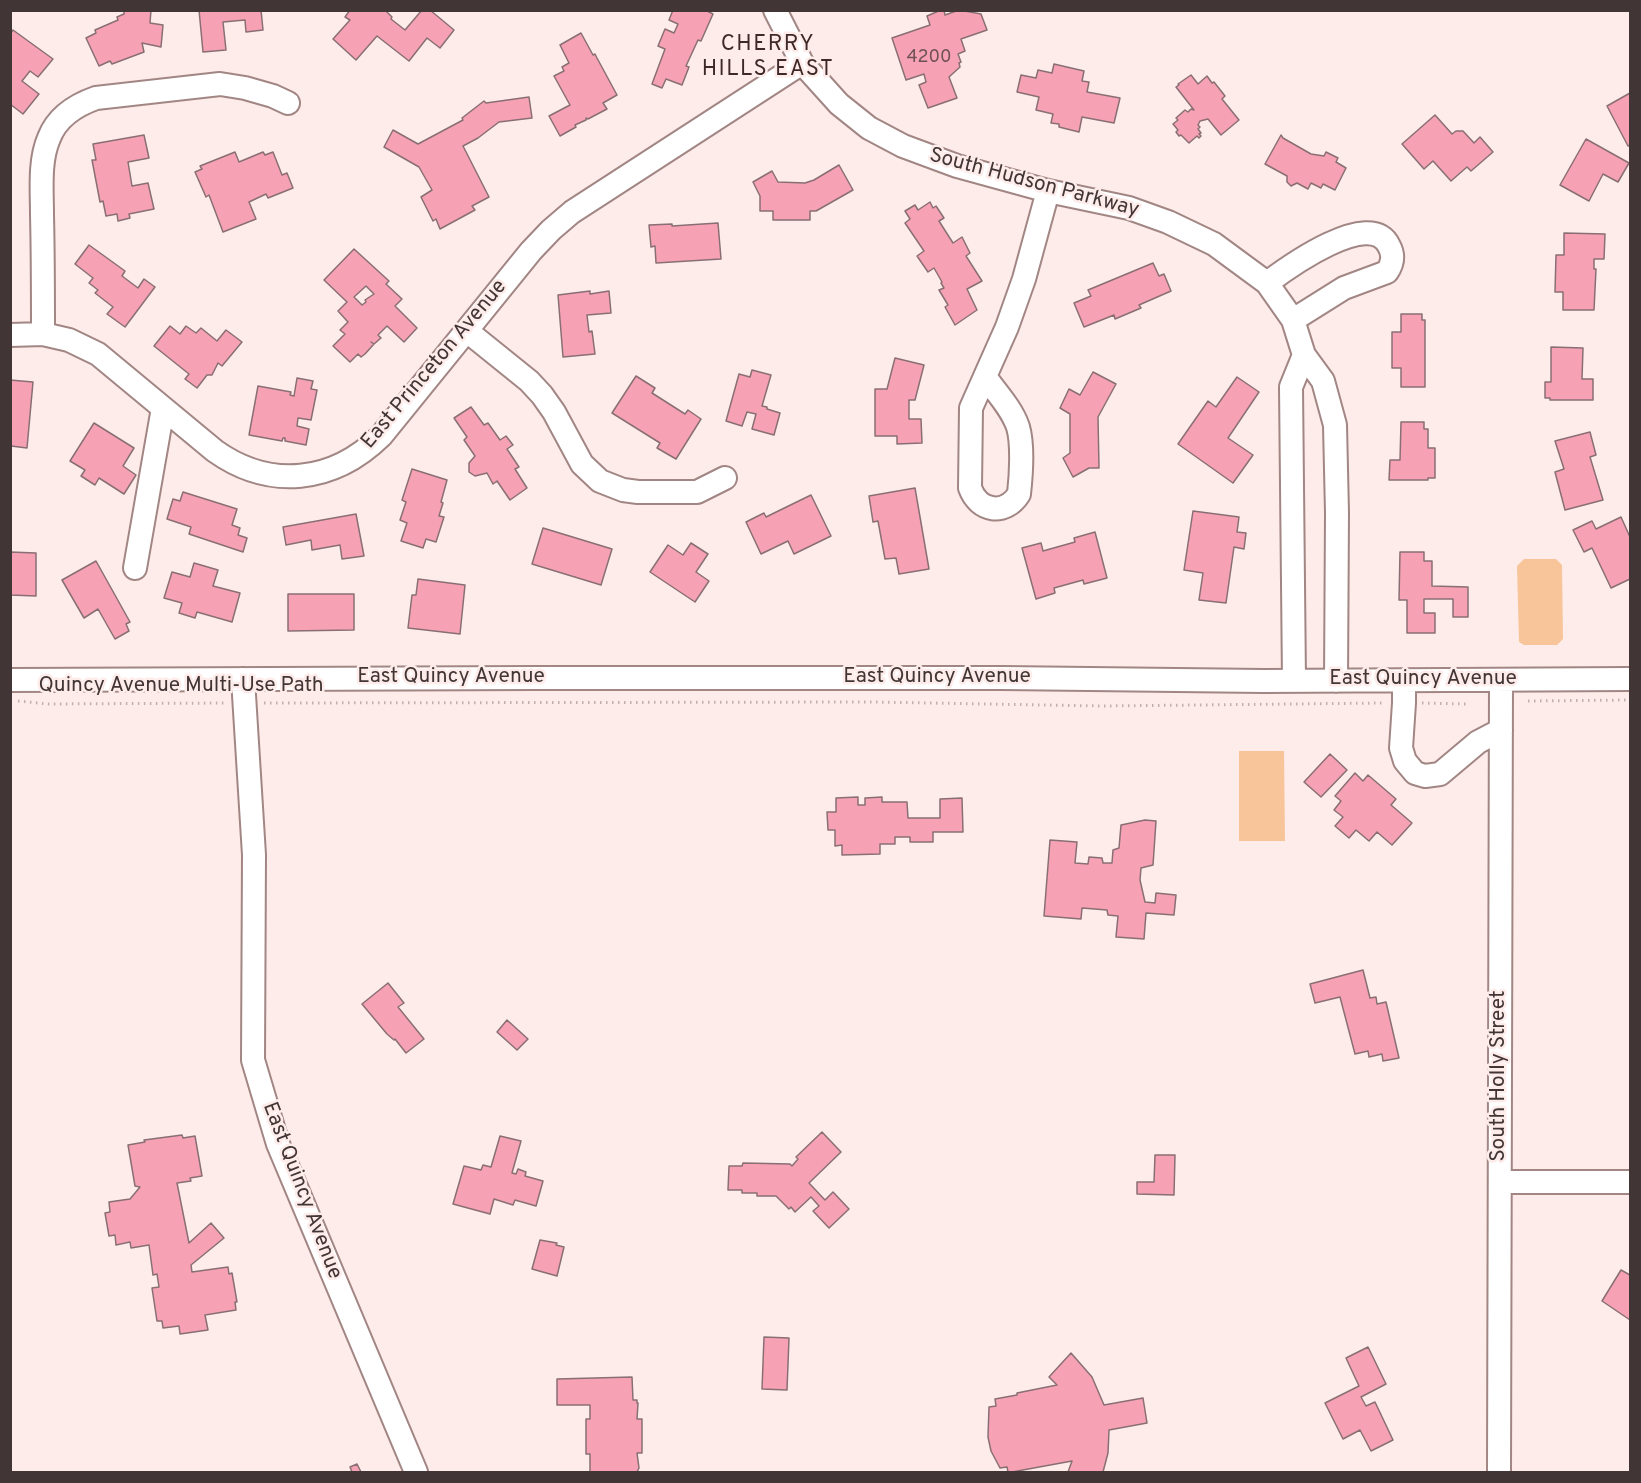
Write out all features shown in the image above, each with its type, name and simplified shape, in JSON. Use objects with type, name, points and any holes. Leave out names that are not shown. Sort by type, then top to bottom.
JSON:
[{"type":"street","name":"South Hudson Parkway","points":[[775,10],[802,63],[839,104],[869,128],[903,147],[957,166],[1047,191],[1129,208],[1168,222],[1215,244],[1267,283],[1293,320],[1304,355],[1323,381],[1335,425],[1336,681]]},
{"type":"street","name":"East Princeton Avenue","points":[[10,335],[43,334],[69,340],[98,354],[231,462],[252,471],[278,477],[320,472],[353,458],[375,442],[531,251],[572,212],[802,63]]},
{"type":"street","points":[[43,334],[42,172],[49,138],[56,125],[66,114],[96,98],[220,84],[255,90],[288,103]]},
{"type":"street","points":[[986,378],[1010,411],[1018,428],[1020,443],[1019,494],[1015,501],[1007,506],[994,508],[982,506],[974,500],[970,488],[971,408],[1008,327],[1024,279],[1047,191]]},
{"type":"street","points":[[1267,283],[1306,255],[1336,241],[1370,233],[1380,235],[1388,242],[1392,251],[1392,259],[1387,272],[1344,288],[1293,320]]},
{"type":"street","points":[[467,331],[529,381],[542,395],[554,412],[582,464],[600,481],[622,490],[639,492],[697,492],[725,478]]},
{"type":"street","points":[[1294,681],[1291,387],[1304,355]]},
{"type":"street","points":[[135,568],[163,408]]},
{"type":"street","name":"East Quincy Avenue","points":[[10,680],[1002,678],[1336,681],[1630,679]]},
{"type":"street","name":"East Quincy Avenue","points":[[243,679],[254,855],[253,1060],[278,1144],[416,1473]]},
{"type":"street","points":[[1404,680],[1401,748],[1405,761],[1415,773],[1425,776],[1440,774],[1479,742],[1501,730]]},
{"type":"street","name":"South Holly Street","points":[[1499,1473],[1501,680]]},
{"type":"street","points":[[1500,1182],[1630,1182]]},
{"type":"path","name":"Quincy Avenue Multi-Use Path","points":[[10,700],[48,704],[872,702],[1101,706],[1468,704]]},
{"type":"path","points":[[1528,701],[1630,700]]},
{"type":"shaded area","points":[[1524,559],[1556,559],[1562,565],[1563,639],[1557,645],[1524,645],[1519,642],[1517,566]]},
{"type":"shaded area","points":[[1239,751],[1284,751],[1285,841],[1239,841]]},
{"type":"building","points":[[124,10],[151,10],[150,23],[163,25],[161,47],[142,43],[144,52],[112,64],[110,61],[99,66],[86,38],[96,33],[95,30],[118,20],[117,17],[124,14]]},
{"type":"building","points":[[199,10],[261,10],[263,30],[246,32],[245,20],[223,22],[226,50],[203,52]]},
{"type":"building","points":[[350,10],[385,10],[392,17],[391,19],[405,30],[422,10],[430,10],[454,30],[440,48],[427,38],[409,61],[377,36],[356,60],[333,39],[350,20],[345,17]]},
{"type":"building","points":[[673,10],[705,10],[713,14],[686,66],[689,67],[682,85],[666,79],[662,88],[652,84],[665,49],[658,46],[665,29],[674,33],[678,24],[669,20]]},
{"type":"building","points":[[944,10],[945,15],[959,10],[981,14],[987,30],[961,39],[965,51],[958,54],[960,67],[949,77],[957,98],[928,108],[919,85],[926,82],[924,74],[906,80],[892,38],[930,25],[927,16]]},
{"type":"building","points":[[13,30],[53,59],[38,77],[30,71],[22,81],[39,94],[23,114],[10,104],[10,34]]},
{"type":"building","points":[[581,33],[617,95],[603,103],[607,109],[586,118],[560,136],[549,116],[570,105],[554,76],[564,71],[562,67],[569,63],[560,45]]},
{"type":"building","points":[[1054,64],[1084,71],[1082,81],[1089,82],[1087,92],[1120,98],[1114,123],[1082,117],[1079,132],[1059,127],[1059,124],[1051,123],[1053,114],[1036,110],[1039,97],[1017,92],[1021,75],[1036,78],[1038,70],[1052,73]]},
{"type":"building","points":[[1191,75],[1198,84],[1207,76],[1212,83],[1214,82],[1225,96],[1222,99],[1239,120],[1221,135],[1208,119],[1200,121],[1198,129],[1201,136],[1199,138],[1197,136],[1189,143],[1181,135],[1179,136],[1173,124],[1185,110],[1188,112],[1191,109],[1194,110],[1176,87]]},
{"type":"building","points":[[1630,93],[1630,145],[1628,146],[1607,106]]},
{"type":"building","points":[[529,97],[532,118],[499,122],[463,146],[489,197],[472,206],[475,210],[440,229],[436,219],[433,221],[421,197],[432,190],[419,167],[384,147],[393,130],[418,144],[463,120],[462,118],[484,101],[486,103]]},
{"type":"building","points":[[1435,115],[1452,134],[1456,131],[1463,131],[1474,143],[1480,137],[1493,152],[1471,171],[1467,167],[1451,181],[1433,161],[1424,169],[1402,144]]},
{"type":"building","points":[[144,135],[149,158],[128,162],[132,186],[148,183],[154,209],[129,214],[130,218],[118,221],[117,214],[106,216],[103,201],[100,202],[92,160],[96,160],[93,144]]},
{"type":"building","points":[[1281,135],[1311,154],[1324,156],[1326,152],[1338,158],[1336,162],[1346,168],[1335,190],[1323,184],[1321,188],[1311,183],[1308,189],[1297,183],[1291,186],[1287,182],[1287,176],[1265,164]]},
{"type":"building","points":[[1586,139],[1629,163],[1618,182],[1603,174],[1589,201],[1560,185]]},
{"type":"building","points":[[235,152],[239,162],[263,152],[265,155],[273,152],[282,175],[287,173],[293,188],[268,198],[266,194],[249,202],[256,219],[223,232],[209,195],[206,197],[195,172],[202,169],[200,166]]},
{"type":"building","points":[[839,165],[853,190],[816,211],[810,211],[810,220],[773,220],[773,211],[760,211],[760,196],[753,182],[772,171],[778,182],[805,183]]},
{"type":"building","points":[[930,202],[933,208],[936,206],[944,218],[939,221],[953,243],[962,237],[970,253],[966,256],[982,281],[967,289],[977,310],[955,325],[945,307],[948,305],[939,290],[944,288],[942,282],[934,268],[928,272],[917,256],[924,251],[905,223],[910,219],[905,211],[915,205],[918,210]]},
{"type":"building","points":[[718,223],[721,259],[656,263],[655,246],[651,247],[649,225]]},
{"type":"building","points":[[1564,233],[1605,234],[1604,259],[1594,259],[1594,269],[1596,269],[1594,310],[1563,310],[1563,292],[1555,292],[1556,255],[1564,255]]},
{"type":"building","points":[[89,245],[125,271],[122,276],[138,288],[144,279],[155,287],[125,327],[107,314],[113,307],[95,293],[98,290],[89,283],[93,278],[75,264]]},
{"type":"building","points":[[354,249],[389,281],[386,284],[402,299],[395,306],[417,328],[404,342],[387,326],[378,335],[381,338],[365,354],[361,357],[358,354],[350,362],[333,346],[345,334],[340,330],[348,322],[338,311],[347,302],[324,280]],"holes":[[[366,286],[374,294],[362,305],[354,297]]]},
{"type":"building","points":[[1153,263],[1159,276],[1164,274],[1171,291],[1115,319],[1114,315],[1084,327],[1074,303],[1091,296],[1088,290]]},
{"type":"building","points":[[590,291],[590,294],[609,291],[611,313],[587,315],[595,354],[563,357],[558,295]]},
{"type":"building","points":[[1401,314],[1422,314],[1422,320],[1425,320],[1425,387],[1401,387],[1401,368],[1392,368],[1392,332],[1401,332]]},
{"type":"building","points":[[170,326],[180,334],[186,326],[196,333],[201,328],[217,341],[226,330],[242,342],[222,366],[218,363],[212,375],[207,375],[197,388],[185,379],[189,374],[154,346]]},
{"type":"building","points":[[1551,347],[1583,348],[1582,379],[1593,379],[1593,400],[1545,398],[1545,382],[1551,382]]},
{"type":"building","points":[[895,358],[924,365],[915,400],[909,400],[909,419],[921,419],[922,443],[897,444],[897,436],[875,436],[875,389],[887,389]]},
{"type":"building","points":[[752,370],[771,375],[762,406],[780,413],[774,435],[752,429],[756,414],[747,412],[742,426],[726,421],[739,374],[750,377]]},
{"type":"building","points":[[1093,372],[1116,384],[1098,417],[1099,468],[1089,468],[1073,477],[1063,458],[1070,453],[1070,414],[1060,408],[1069,389],[1080,395]]},
{"type":"building","points":[[636,376],[655,388],[652,393],[685,414],[688,410],[701,419],[676,459],[657,448],[660,443],[612,413]]},
{"type":"building","points":[[1237,377],[1259,392],[1228,438],[1253,455],[1233,483],[1178,444],[1208,401],[1216,407]]},
{"type":"building","points":[[297,378],[313,381],[311,389],[317,390],[311,420],[298,418],[297,426],[309,429],[306,445],[285,441],[285,438],[282,441],[249,435],[258,386],[291,392],[290,395],[294,396]]},
{"type":"building","points":[[10,380],[33,382],[27,448],[11,446],[10,449]]},
{"type":"building","points":[[471,407],[484,425],[488,423],[500,440],[506,436],[513,445],[507,449],[519,467],[515,469],[527,488],[510,500],[497,481],[493,484],[487,473],[475,476],[469,472],[469,463],[475,456],[464,440],[467,437],[454,418]]},
{"type":"building","points":[[1401,422],[1424,422],[1424,429],[1428,429],[1428,448],[1435,448],[1435,478],[1389,480],[1390,460],[1400,460]]},
{"type":"building","points":[[94,423],[134,448],[123,466],[136,475],[124,494],[99,478],[95,485],[81,476],[85,470],[70,461]]},
{"type":"building","points":[[1590,432],[1596,455],[1590,457],[1603,500],[1565,510],[1555,472],[1564,469],[1555,441]]},
{"type":"building","points":[[412,469],[447,480],[439,516],[444,517],[436,542],[426,539],[423,548],[401,541],[407,523],[400,520],[406,502],[402,500]]},
{"type":"building","points":[[915,488],[929,569],[899,574],[896,558],[885,559],[878,521],[873,522],[869,496]]},
{"type":"building","points":[[183,492],[237,509],[232,525],[240,528],[238,535],[247,538],[243,552],[189,534],[191,527],[167,519],[173,499],[180,501]]},
{"type":"building","points":[[811,495],[831,536],[794,554],[788,541],[761,554],[746,522],[764,513],[766,517]]},
{"type":"building","points":[[1193,511],[1239,517],[1237,532],[1246,533],[1244,549],[1234,547],[1226,603],[1199,600],[1203,573],[1184,570]]},
{"type":"building","points":[[356,514],[364,556],[342,559],[340,545],[312,550],[311,540],[286,545],[283,527]]},
{"type":"building","points":[[1621,517],[1630,537],[1630,579],[1611,588],[1592,548],[1584,552],[1573,530],[1592,521],[1596,529]]},
{"type":"building","points":[[543,528],[612,549],[601,585],[532,564]]},
{"type":"building","points":[[1095,532],[1107,578],[1084,584],[1083,580],[1054,588],[1055,593],[1036,599],[1022,548],[1041,543],[1043,551],[1075,542],[1074,538]]},
{"type":"building","points":[[691,543],[708,554],[696,572],[709,581],[695,602],[650,572],[668,545],[683,555]]},
{"type":"building","points":[[10,552],[36,553],[36,596],[10,595]]},
{"type":"building","points":[[1400,552],[1424,552],[1424,561],[1432,561],[1432,586],[1468,587],[1468,617],[1453,617],[1453,599],[1424,599],[1424,613],[1435,613],[1435,633],[1407,633],[1407,600],[1399,600]]},
{"type":"building","points":[[96,561],[130,622],[126,624],[129,631],[115,639],[98,609],[84,618],[62,580]]},
{"type":"building","points":[[194,563],[218,570],[213,586],[240,593],[232,622],[197,612],[195,618],[179,613],[182,603],[164,598],[172,572],[190,577]]},
{"type":"building","points":[[418,579],[465,585],[460,634],[408,628],[412,595],[416,595]]},
{"type":"building","points":[[288,594],[354,594],[354,630],[288,631]]},
{"type":"building","points":[[1330,754],[1347,770],[1321,797],[1304,782]]},
{"type":"building","points":[[1355,773],[1363,781],[1368,775],[1396,799],[1391,805],[1412,823],[1392,845],[1377,832],[1369,841],[1356,830],[1349,838],[1335,826],[1343,817],[1334,810],[1341,801],[1335,796]]},
{"type":"building","points":[[858,797],[858,805],[865,805],[865,798],[882,797],[882,802],[907,802],[908,818],[940,818],[940,799],[962,798],[963,832],[933,832],[933,842],[910,842],[910,837],[895,837],[895,844],[880,844],[880,854],[842,855],[842,845],[835,846],[835,830],[828,830],[827,812],[836,812],[836,798]]},
{"type":"building","points":[[1145,820],[1156,821],[1153,865],[1141,868],[1140,880],[1145,902],[1155,903],[1156,893],[1176,895],[1174,915],[1146,913],[1144,939],[1116,937],[1118,916],[1108,915],[1107,910],[1082,908],[1081,919],[1044,916],[1050,840],[1077,842],[1075,863],[1088,864],[1089,857],[1102,858],[1103,863],[1112,863],[1113,850],[1119,848],[1121,825]]},
{"type":"building","points":[[1363,970],[1370,998],[1376,997],[1377,1004],[1386,1002],[1399,1058],[1383,1061],[1382,1054],[1369,1057],[1368,1051],[1355,1054],[1340,997],[1315,1003],[1310,984]]},
{"type":"building","points":[[388,983],[404,1003],[398,1007],[424,1039],[406,1053],[362,1004]]},
{"type":"building","points":[[507,1020],[528,1039],[517,1050],[497,1032]]},
{"type":"building","points":[[822,1132],[841,1152],[809,1183],[825,1200],[833,1192],[849,1209],[829,1228],[813,1211],[819,1206],[811,1197],[795,1212],[776,1196],[757,1196],[757,1193],[728,1190],[729,1166],[742,1166],[743,1163],[790,1164],[792,1166],[798,1159],[796,1157]]},
{"type":"building","points":[[182,1135],[183,1138],[195,1136],[202,1176],[190,1178],[191,1181],[177,1183],[189,1243],[211,1223],[224,1238],[191,1265],[192,1272],[228,1267],[229,1274],[232,1273],[237,1302],[235,1302],[236,1310],[205,1315],[208,1330],[180,1334],[179,1326],[163,1328],[162,1321],[157,1321],[152,1288],[159,1287],[157,1274],[153,1275],[149,1245],[131,1248],[130,1242],[116,1245],[115,1235],[109,1236],[105,1213],[110,1212],[109,1202],[130,1199],[140,1187],[135,1186],[128,1145],[145,1142],[144,1140]]},
{"type":"building","points":[[500,1136],[521,1141],[512,1173],[516,1174],[518,1169],[526,1172],[525,1176],[543,1181],[536,1206],[515,1200],[513,1205],[494,1199],[490,1214],[453,1204],[464,1166],[481,1170],[483,1165],[491,1167]]},
{"type":"building","points":[[1155,1155],[1175,1155],[1174,1195],[1137,1194],[1137,1182],[1154,1182]]},
{"type":"building","points":[[540,1240],[557,1243],[556,1245],[564,1247],[557,1276],[532,1269]]},
{"type":"building","points":[[1621,1270],[1630,1275],[1630,1320],[1602,1301]]},
{"type":"building","points":[[764,1337],[789,1338],[787,1390],[762,1389]]},
{"type":"building","points":[[1368,1347],[1386,1384],[1361,1397],[1366,1406],[1375,1402],[1393,1440],[1371,1451],[1360,1430],[1343,1439],[1325,1403],[1359,1386],[1346,1358]]},
{"type":"building","points":[[1071,1353],[1092,1377],[1104,1405],[1143,1398],[1147,1423],[1109,1430],[1108,1453],[1103,1472],[1068,1472],[1072,1461],[1012,1472],[1008,1472],[1007,1467],[1000,1468],[991,1451],[988,1437],[989,1407],[996,1406],[995,1399],[1057,1385],[1049,1377]]},
{"type":"building","points":[[632,1377],[633,1400],[637,1400],[638,1403],[637,1419],[642,1419],[642,1453],[637,1453],[639,1468],[637,1472],[590,1472],[590,1454],[586,1454],[586,1419],[590,1419],[590,1405],[557,1405],[557,1379]]},
{"type":"building","points":[[357,1464],[361,1472],[352,1472],[350,1467]]},
{"type":"district","name":"CHERRY HILLS EAST","points":[[768,58]]}]
